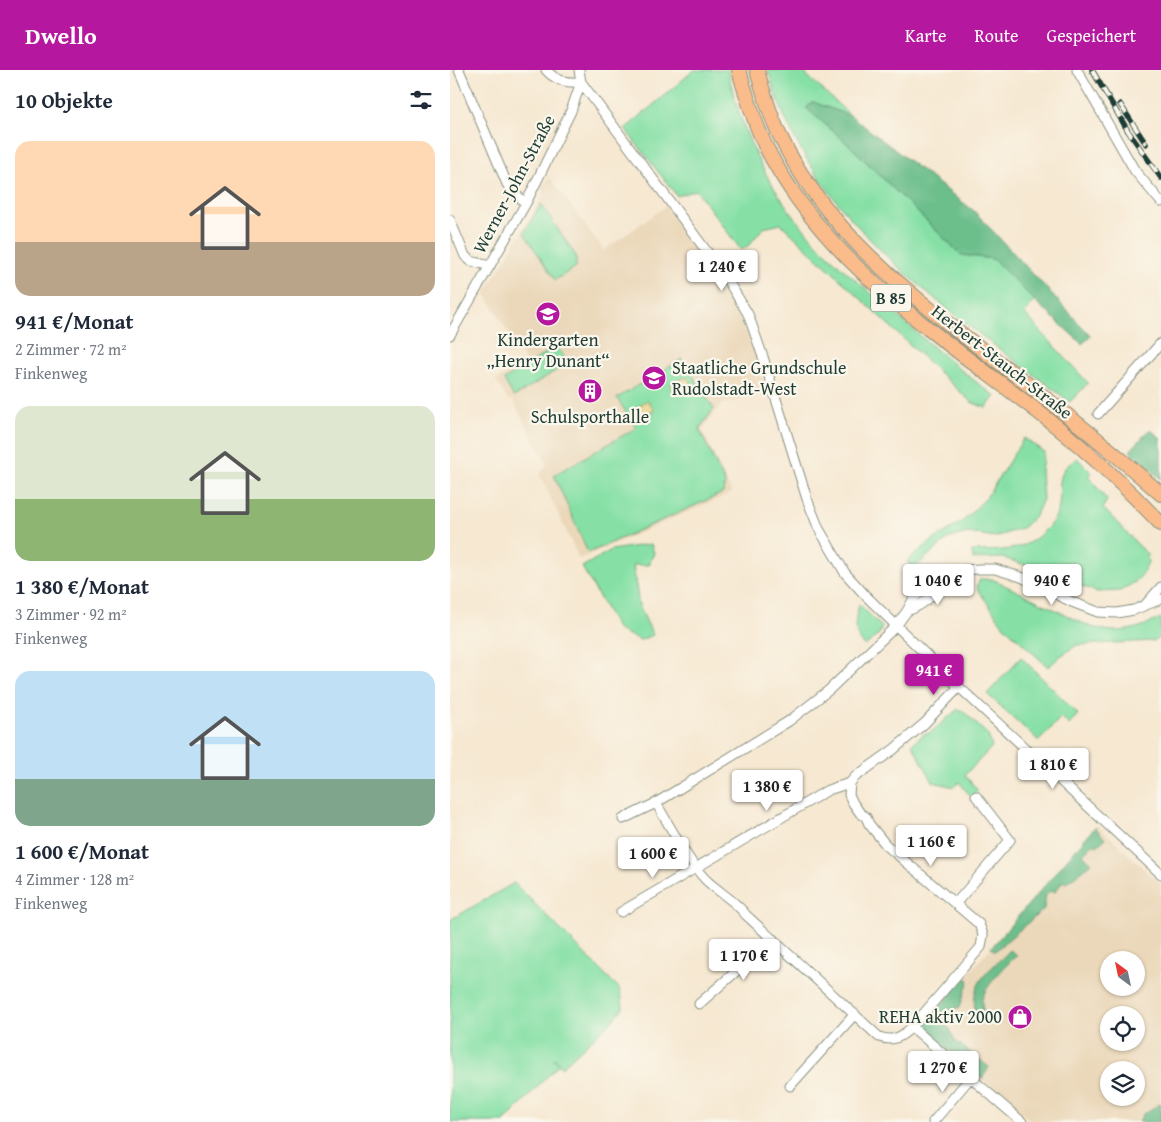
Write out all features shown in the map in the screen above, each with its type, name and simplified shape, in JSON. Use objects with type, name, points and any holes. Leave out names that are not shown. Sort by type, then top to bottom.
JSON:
[{"type":"main road","name":"Herbert-Stauch-Straße","points":[[739,70],[752,112],[773,160],[798,198],[840,250],[917,320],[1071,439],[1108,471],[1160,524]]},
{"type":"main road","name":"Herbert-Stauch-Straße","points":[[757,70],[770,112],[791,156],[822,202],[859,246],[927,307],[1061,410],[1161,494]]},
{"type":"street","points":[[459,70],[507,184],[526,203]]},
{"type":"street","points":[[546,70],[561,81],[569,83],[581,82],[725,276],[748,314],[807,499],[819,529],[846,573],[865,595],[959,687],[1161,874]]},
{"type":"street","name":"Werner-John-Straße","points":[[450,336],[526,203],[571,111],[581,82],[579,70]]},
{"type":"street","points":[[1077,70],[1135,171],[1161,202]]},
{"type":"street","points":[[450,220],[465,256],[471,261],[490,266]]},
{"type":"street","points":[[1098,414],[1161,343]]},
{"type":"street","points":[[624,819],[656,803],[789,721],[829,690],[896,626],[914,598],[931,582],[965,570],[978,568],[995,570],[1021,577],[1072,602],[1098,612],[1117,613],[1134,610],[1161,599]]},
{"type":"street","points":[[1145,605],[1161,587]]},
{"type":"street","points":[[621,912],[828,790],[850,783],[855,777],[893,750],[925,723],[959,687]]},
{"type":"street","points":[[656,803],[696,868],[705,879],[732,900],[879,1037],[888,1040],[900,1038],[912,1027],[980,947],[983,935],[979,924],[886,845],[869,824],[866,817],[860,813],[853,803],[849,795],[850,783]]},
{"type":"street","points":[[956,903],[1010,840],[976,796]]},
{"type":"street","points":[[704,1003],[773,940]]},
{"type":"street","points":[[794,1084],[854,1014]]},
{"type":"street","points":[[912,1027],[1022,1122]]},
{"type":"street","points":[[933,1122],[970,1078]]},
{"type":"shaded area","name":"Staatliche Grundschule Rudolstadt-West","points":[[550,178],[604,250],[666,206],[713,272],[750,336],[766,392],[721,404],[702,430],[732,493],[579,559],[540,475],[547,464],[512,399],[508,401],[496,380],[526,362],[485,293],[543,196],[542,185]]},
{"type":"shaded area","points":[[1097,825],[1161,884],[1161,1122],[1032,1122],[922,1027]]},
{"type":"green space","points":[[694,70],[728,70],[734,96],[751,145],[775,190],[790,211],[824,251],[841,267],[943,355],[995,396],[986,408],[971,402],[781,224],[763,228],[749,245],[741,250],[696,190],[677,196],[625,129]]},
{"type":"green space","points":[[768,70],[801,70],[851,116],[813,102],[807,108],[849,145],[961,255],[993,259],[1034,300],[1025,314],[1088,383],[1070,402],[933,297],[890,259],[850,218],[816,173],[788,124]]},
{"type":"green space","points":[[813,102],[851,116],[974,211],[1091,336],[1082,344],[993,259],[961,255],[849,145],[806,108]]},
{"type":"green space","points":[[541,204],[576,256],[576,267],[555,280],[524,233]]},
{"type":"green space","points":[[557,346],[568,363],[514,397],[504,380]]},
{"type":"green space","points":[[682,359],[714,409],[699,429],[725,483],[723,493],[588,553],[554,475],[636,428],[617,398]]},
{"type":"green space","points":[[1150,429],[1161,439],[1161,479],[1130,451]]},
{"type":"green space","points":[[1024,438],[1044,452],[1041,471],[1043,499],[1036,515],[1024,527],[996,537],[968,533],[949,538],[913,569],[907,561],[933,540],[963,521],[986,498]]},
{"type":"green space","points":[[1077,458],[1092,473],[1088,476],[1107,500],[1103,508],[1147,554],[1148,562],[1142,575],[1135,582],[1120,591],[1097,592],[1038,569],[1003,558],[973,559],[972,551],[1012,549],[1038,537],[1054,519],[1060,501],[1060,482],[1063,472]]},
{"type":"green space","points":[[651,544],[654,553],[649,565],[633,565],[639,606],[653,635],[640,640],[618,630],[582,567],[611,550]]},
{"type":"green space","points":[[980,579],[992,579],[1091,627],[1110,631],[1127,630],[1143,626],[1161,618],[1161,638],[1153,641],[1077,645],[1048,667],[1003,625],[978,590],[977,585]]},
{"type":"green space","points":[[859,604],[882,627],[879,634],[865,646],[855,626]]},
{"type":"green space","points":[[1021,657],[1078,714],[1069,725],[1061,717],[1039,741],[987,694]]},
{"type":"green space","points":[[958,709],[963,711],[988,735],[992,747],[965,775],[978,791],[971,797],[959,782],[954,787],[933,782],[912,744],[924,734],[930,733]]},
{"type":"green space","points":[[1095,827],[1105,839],[1097,846],[1093,844],[1083,854],[1092,863],[1066,883],[1063,881],[1055,892],[1050,891],[1046,895],[1044,909],[995,951],[991,948]]},
{"type":"green space","points":[[514,883],[619,988],[623,1008],[612,1021],[562,1067],[554,1058],[559,1064],[504,1122],[450,1122],[450,920]]},
{"type":"green space","points":[[1010,950],[1017,955],[995,978],[986,991],[982,1003],[985,1015],[976,1015],[974,1004],[978,985],[988,971]]},
{"type":"green space","points":[[965,978],[969,980],[960,1007],[948,1011],[946,1026],[950,1029],[955,1041],[989,1067],[982,1079],[922,1027]]},
{"type":"green space","points":[[1161,1103],[1161,1122],[1139,1122],[1143,1114]]},
{"type":"sand","points":[[682,378],[688,378],[692,384],[688,390],[677,397],[670,385]]},
{"type":"sand","points":[[647,400],[654,410],[642,419],[635,409]]},
{"type":"railway","points":[[1092,70],[1128,131],[1161,178]]},
{"type":"railway","points":[[1120,104],[1146,144]]},
{"type":"place","name":"Kindergarten „Henry Dunant“","points":[[548,314]]},
{"type":"place","name":"Staatliche Grundschule Rudolstadt-West","points":[[654,378]]},
{"type":"place","name":"Schulsporthalle","points":[[590,391]]},
{"type":"place","name":"REHA aktiv 2000","points":[[1020,1017]]}]
